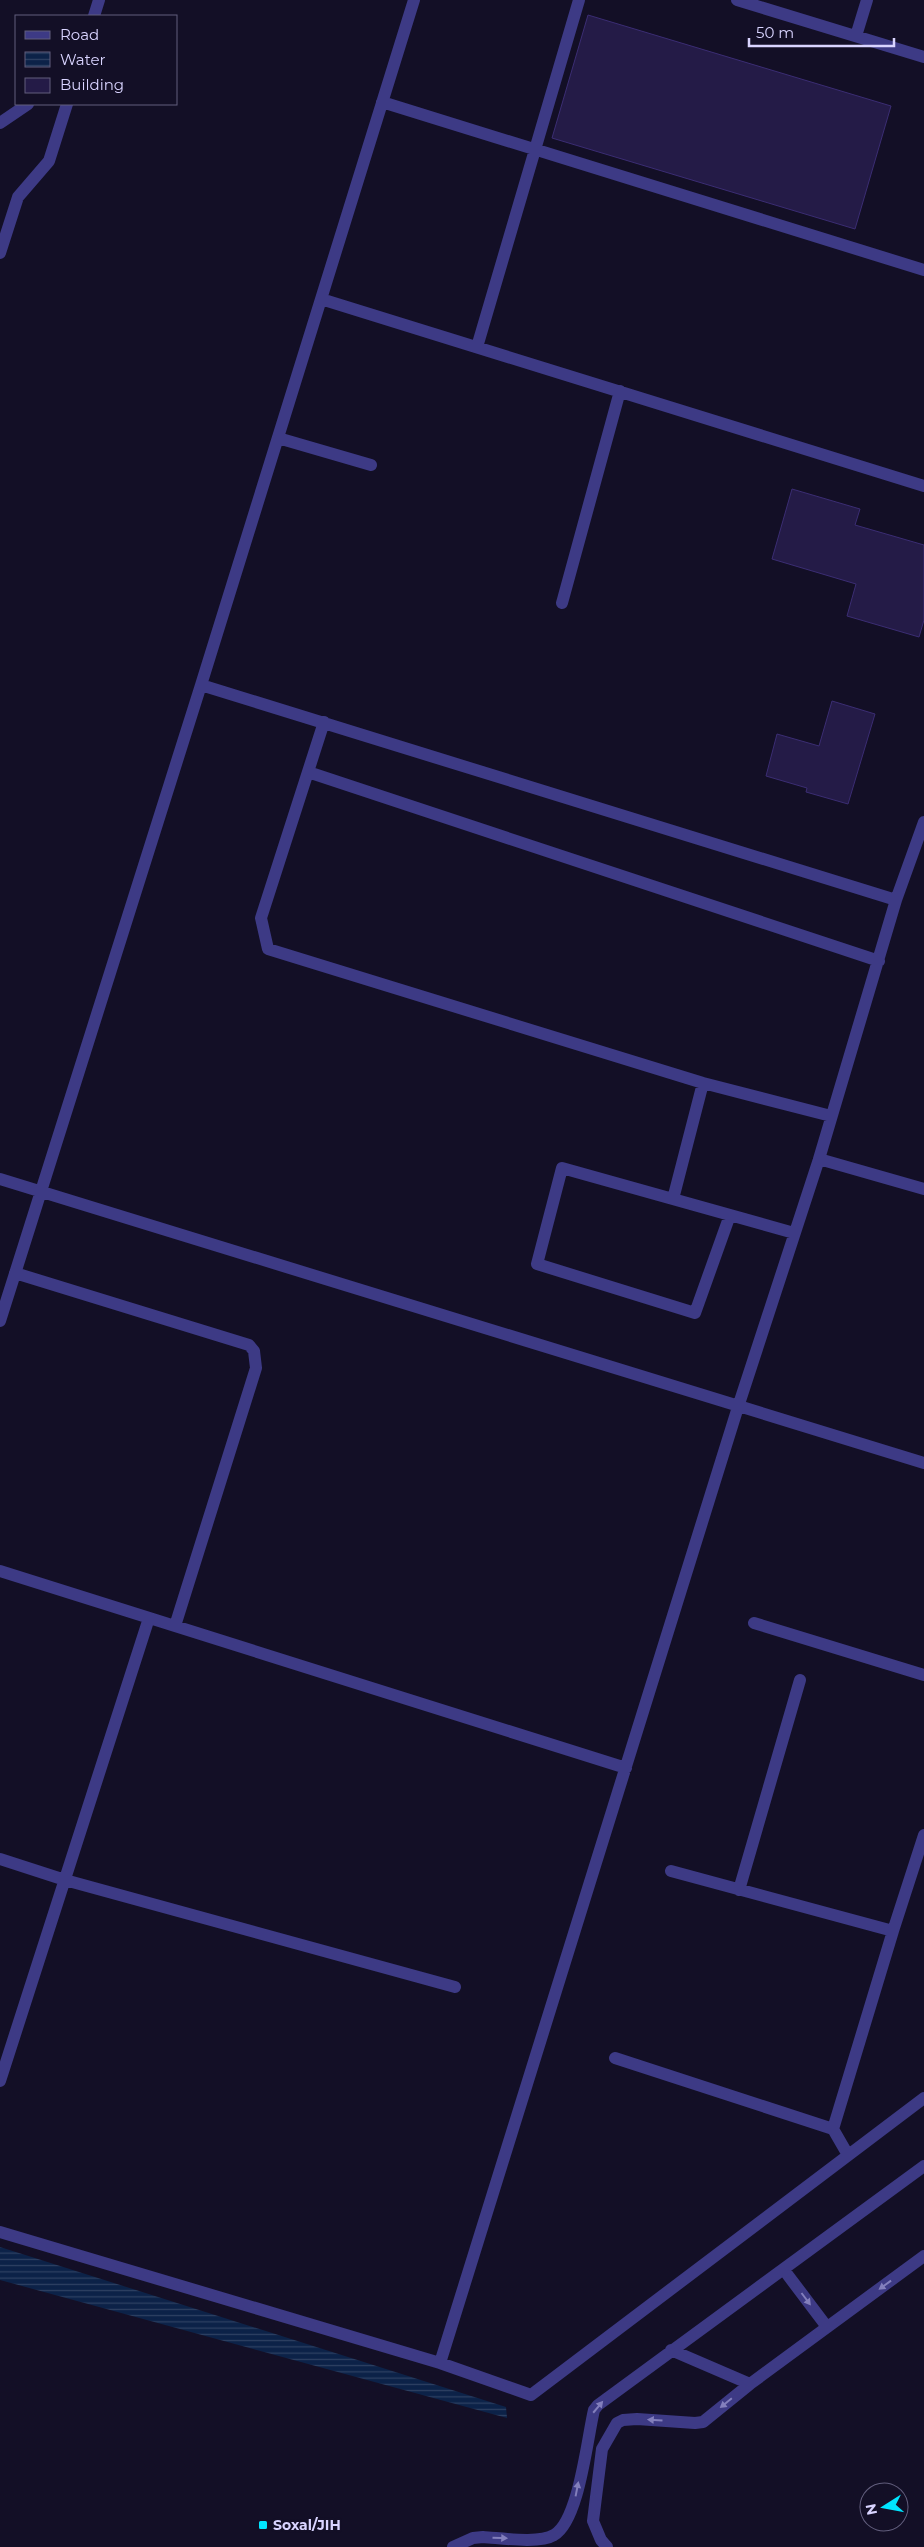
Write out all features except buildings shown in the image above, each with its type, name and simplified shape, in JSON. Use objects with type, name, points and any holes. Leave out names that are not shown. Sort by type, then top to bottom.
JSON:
[{"type":"lane","points":[[94,15],[99,0]]},
{"type":"lane","points":[[0,1321],[201,685],[414,0]]},
{"type":"lane","points":[[477,347],[579,0]]},
{"type":"lane","points":[[738,0],[924,57]]},
{"type":"lane","points":[[856,36],[867,0]]},
{"type":"lane","points":[[382,102],[536,148],[924,270]]},
{"type":"lane","points":[[0,123],[27,105]]},
{"type":"lane","points":[[0,253],[18,197],[49,161],[67,105]]},
{"type":"lane","points":[[321,299],[924,486]]},
{"type":"lane","points":[[562,603],[620,391]]},
{"type":"lane","points":[[278,438],[371,464]]},
{"type":"lane","points":[[201,685],[896,900]]},
{"type":"lane","points":[[324,722],[261,918],[268,949],[703,1083],[831,1116]]},
{"type":"lane","points":[[308,772],[879,961]]},
{"type":"lane","points":[[440,2363],[738,1407],[818,1160],[896,900],[923,827]]},
{"type":"lane","points":[[673,1199],[703,1083]]},
{"type":"lane","points":[[818,1160],[924,1189]]},
{"type":"lane","points":[[730,1215],[695,1313],[537,1264],[562,1168],[794,1232]]},
{"type":"lane","points":[[0,1178],[924,1463]]},
{"type":"lane","points":[[15,1273],[250,1345],[254,1351],[256,1368],[175,1626]]},
{"type":"lane","points":[[0,1571],[626,1768]]},
{"type":"lane","points":[[0,2081],[149,1618]]},
{"type":"lane","points":[[754,1624],[924,1676]]},
{"type":"lane","points":[[740,1890],[800,1680]]},
{"type":"lane","points":[[833,2129],[924,1835]]},
{"type":"lane","points":[[0,1860],[65,1880],[454,1987]]},
{"type":"lane","points":[[671,1871],[893,1931]]},
{"type":"lane","points":[[615,2058],[833,2129],[848,2155]]},
{"type":"lane","points":[[0,2232],[440,2363],[531,2395],[924,2098]]},
{"type":"lane","points":[[453,2547],[473,2538],[541,2539],[554,2535],[566,2525],[574,2508],[594,2410],[672,2350],[923,2170]]},
{"type":"lane","points":[[606,2547],[593,2521],[602,2449],[617,2423],[623,2420],[637,2419],[703,2422],[750,2384],[924,2256]]},
{"type":"lane","points":[[784,2270],[827,2327]]},
{"type":"lane","points":[[672,2350],[750,2384]]},
{"type":"water","points":[[0,2247],[506,2407],[507,2418],[0,2280]]},
{"type":"place","name":"Soxal/JIH","points":[[263,2525]]}]
